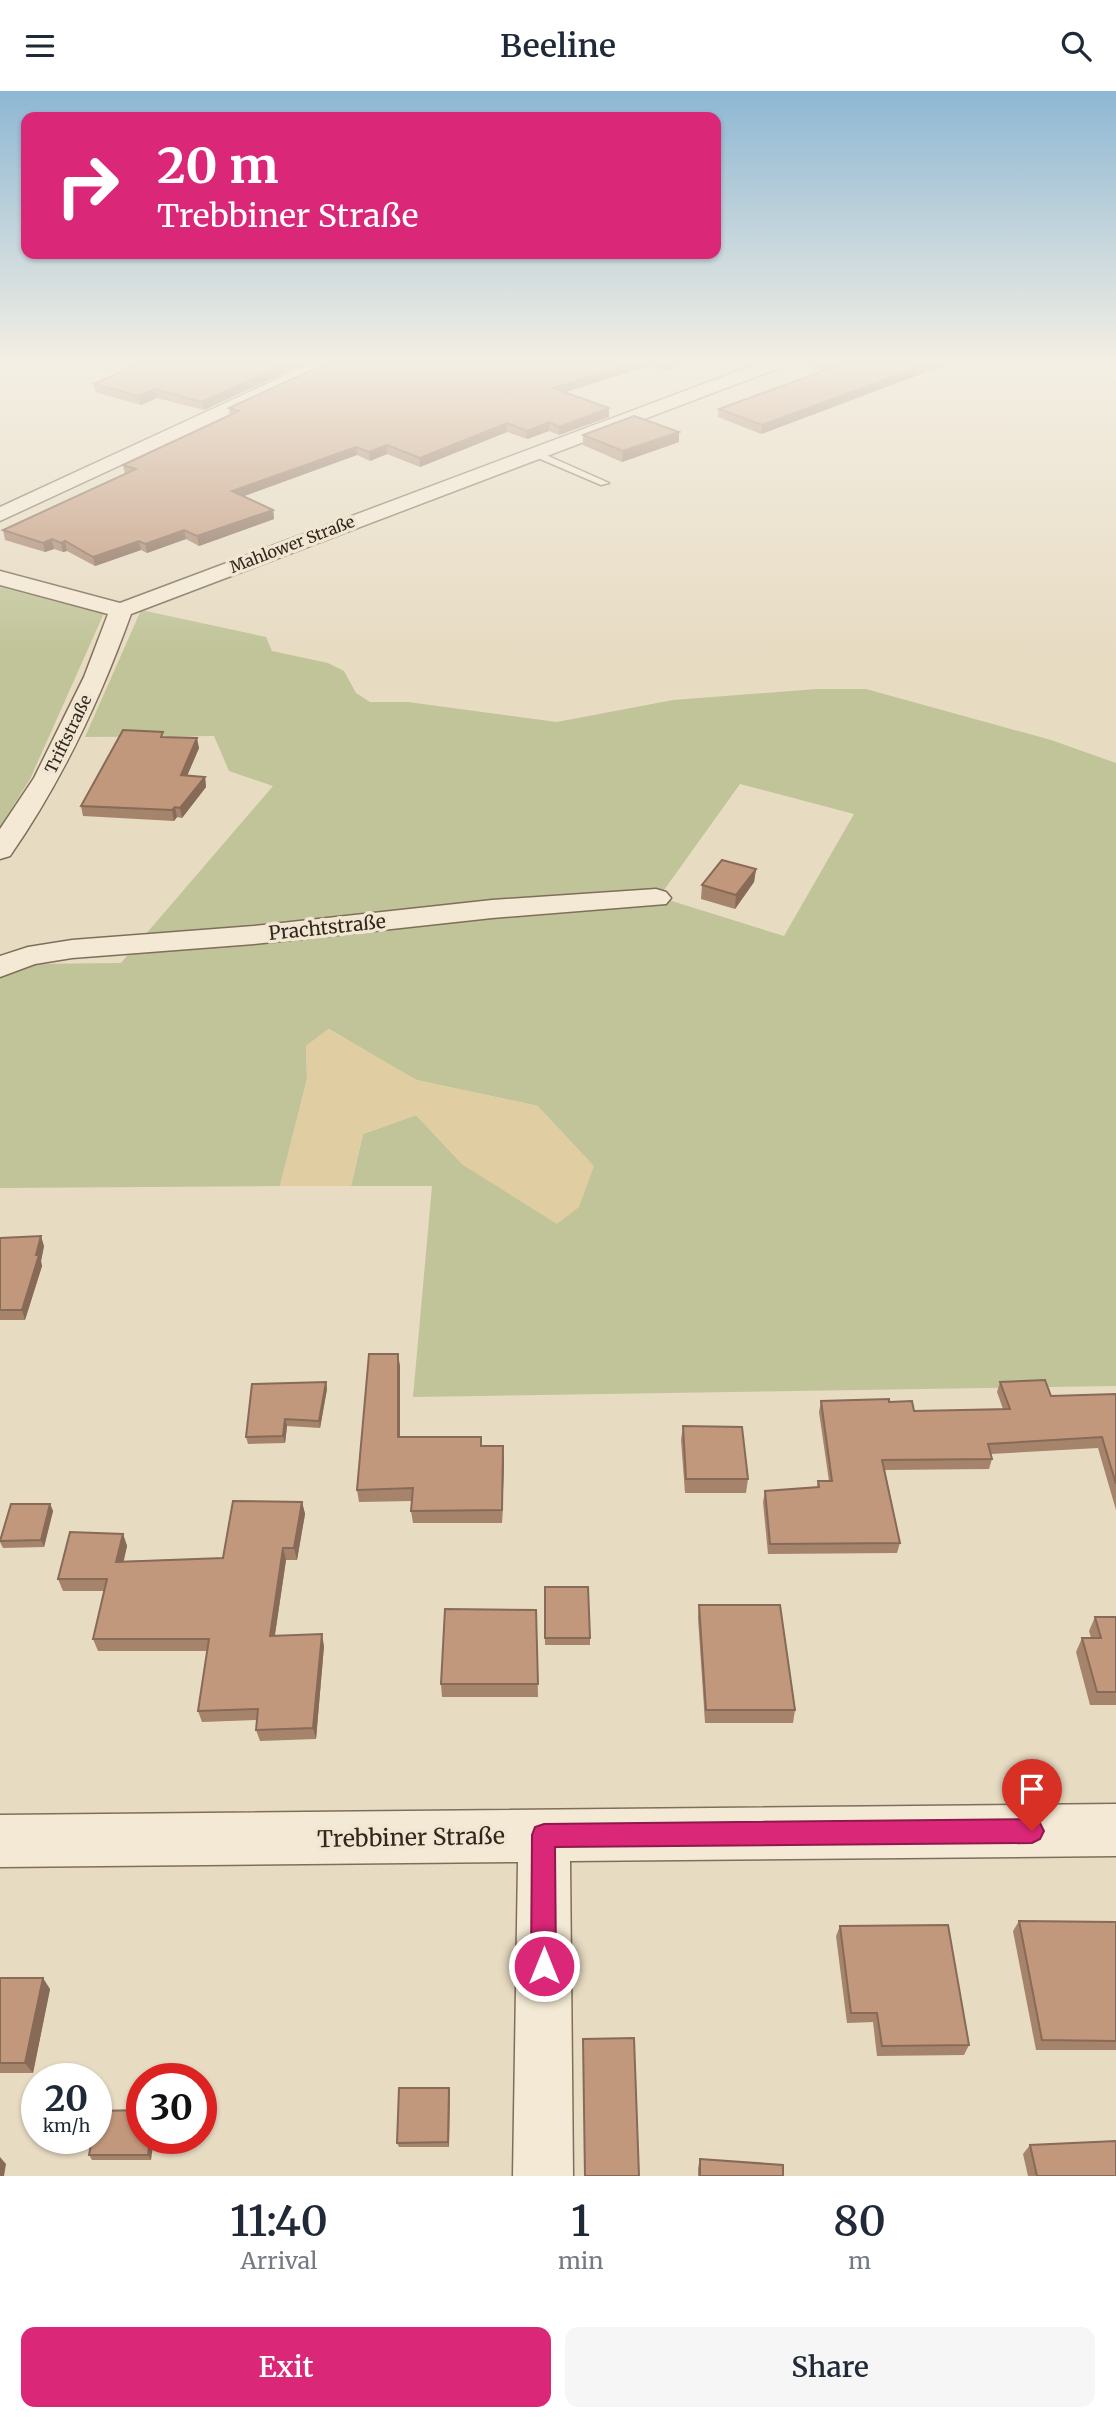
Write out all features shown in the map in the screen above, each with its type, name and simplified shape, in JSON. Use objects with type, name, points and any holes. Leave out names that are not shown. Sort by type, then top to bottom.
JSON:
[{"type":"street","points":[[0,515],[119,459]]},
{"type":"street","name":"Mahlower Straße","points":[[121,610],[517,459]]},
{"type":"street","points":[[0,578],[121,610]]},
{"type":"street","name":"Triftstraße","points":[[0,851],[47,778],[96,677],[121,610]]},
{"type":"street","name":"Prachtstraße","points":[[0,967],[28,955],[72,949],[254,935],[492,909],[656,898]]},
{"type":"street","name":"Trebbiner Straße","points":[[0,1841],[1116,1830]]},
{"type":"street","points":[[543,2176],[544,1835]]},
{"type":"lane","points":[[549,459],[604,483]]},
{"type":"green space","points":[[0,574],[109,602],[30,779],[0,827]]},
{"type":"green space","points":[[141,610],[266,637],[272,651],[328,663],[344,671],[356,693],[370,702],[408,702],[557,722],[673,700],[817,689],[866,689],[1051,740],[1116,763],[1116,1386],[413,1397],[432,1186],[351,1186],[363,1134],[416,1115],[463,1165],[538,1106],[416,1080],[329,1029],[306,1046],[307,1079],[280,1186],[0,1188],[0,976],[23,964],[121,963],[273,786],[229,771],[214,736],[85,737]],"holes":[[[740,784],[854,814],[784,936],[659,897]]]},
{"type":"sand","points":[[328,1029],[417,1080],[538,1106],[594,1166],[579,1207],[557,1224],[463,1165],[416,1115],[363,1134],[351,1186],[280,1186],[307,1079],[306,1046]]},
{"type":"building","points":[[135,459],[321,459],[232,491],[273,510],[197,536],[184,530],[145,544],[139,541],[93,557],[65,541],[61,543],[52,539],[43,543],[3,530],[136,469],[123,465]]},
{"type":"building","points":[[123,730],[163,732],[161,737],[197,738],[181,775],[205,777],[180,808],[175,807],[172,810],[81,806]]},
{"type":"building","points":[[722,860],[756,869],[736,895],[702,885]]},
{"type":"building","points":[[41,1236],[36,1255],[39,1255],[22,1310],[0,1310],[0,1238]]},
{"type":"building","points":[[369,1354],[398,1354],[398,1437],[481,1437],[481,1446],[503,1446],[502,1510],[411,1511],[413,1488],[357,1490]]},
{"type":"building","points":[[1045,1380],[1051,1396],[1116,1394],[1116,1484],[1102,1437],[988,1444],[992,1459],[882,1460],[900,1543],[770,1544],[765,1491],[819,1487],[818,1481],[832,1481],[821,1401],[912,1401],[914,1411],[1010,1409],[1000,1382]]},
{"type":"building","points":[[326,1382],[319,1421],[285,1419],[283,1436],[246,1437],[252,1384]]},
{"type":"building","points":[[683,1426],[742,1427],[748,1479],[686,1479]]},
{"type":"building","points":[[233,1501],[302,1502],[294,1548],[283,1548],[270,1636],[322,1634],[313,1728],[256,1730],[258,1709],[198,1711],[209,1639],[93,1639],[107,1579],[58,1579],[70,1532],[123,1534],[116,1562],[223,1558]]},
{"type":"building","points":[[11,1504],[50,1504],[41,1540],[0,1541]]},
{"type":"building","points":[[545,1587],[588,1587],[590,1638],[545,1638]]},
{"type":"building","points":[[699,1605],[780,1605],[795,1710],[706,1710]]},
{"type":"building","points":[[445,1609],[536,1610],[538,1684],[441,1684]]},
{"type":"building","points":[[1095,1617],[1116,1617],[1116,1692],[1097,1692],[1082,1638],[1101,1638]]},
{"type":"building","points":[[1019,1921],[1116,1922],[1116,2041],[1042,2040]]},
{"type":"building","points":[[948,1925],[969,2045],[882,2046],[877,2013],[851,2013],[840,1926]]},
{"type":"building","points":[[0,1978],[43,1978],[25,2063],[0,2063]]},
{"type":"building","points":[[634,2038],[639,2176],[585,2176],[583,2039]]},
{"type":"building","points":[[399,2088],[449,2088],[448,2142],[397,2143]]},
{"type":"building","points":[[126,2110],[126,2154],[148,2155],[89,2155],[112,2154],[112,2111]]},
{"type":"building","points":[[1116,2141],[1116,2176],[1037,2176],[1030,2145]]},
{"type":"building","points":[[700,2159],[783,2165],[783,2176],[700,2176]]},
{"type":"route","points":[[544,1966],[544,1835],[1032,1831]]}]
